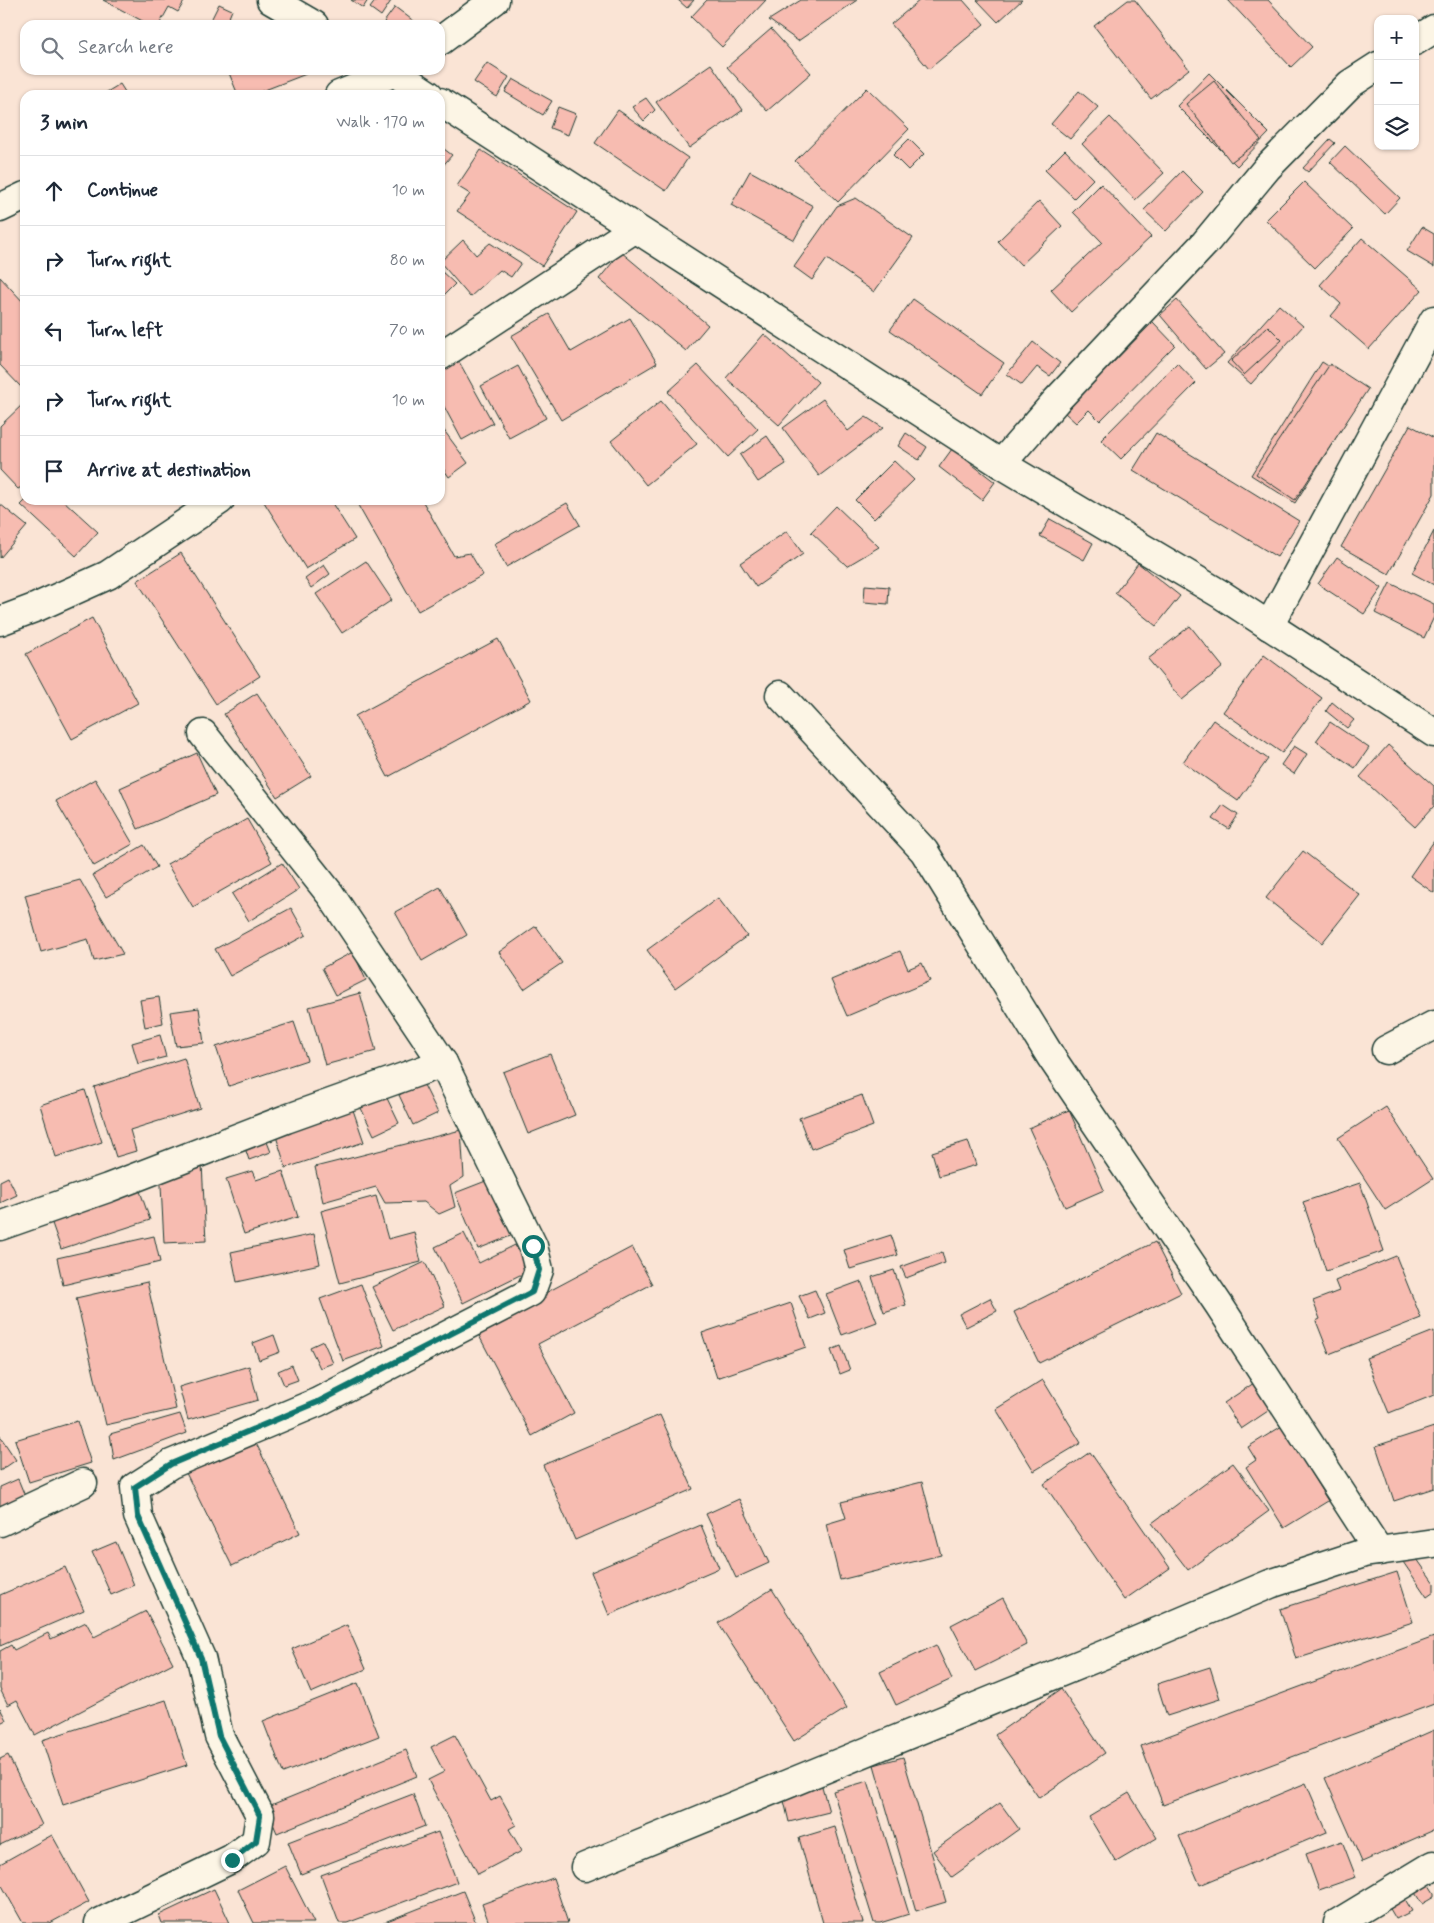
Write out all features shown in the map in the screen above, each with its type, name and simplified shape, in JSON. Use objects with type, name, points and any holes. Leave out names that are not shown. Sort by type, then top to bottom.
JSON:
[{"type":"street","points":[[271,0],[305,20]]},
{"type":"street","points":[[445,37],[495,0]]},
{"type":"street","points":[[1419,38],[1434,29]]},
{"type":"street","points":[[1001,464],[1056,400],[1205,243],[1267,168],[1350,84],[1374,69]]},
{"type":"street","points":[[351,90],[386,75]]},
{"type":"street","points":[[402,75],[423,90]]},
{"type":"street","points":[[445,105],[1001,464],[1222,595],[1434,732]]},
{"type":"street","points":[[0,208],[20,198]]},
{"type":"street","points":[[445,353],[634,228]]},
{"type":"street","points":[[1270,626],[1434,320]]},
{"type":"street","points":[[0,621],[38,608],[108,575],[213,505]]},
{"type":"street","points":[[780,695],[924,851],[1051,1057],[1219,1305],[1379,1550]]},
{"type":"street","points":[[99,1923],[232,1860],[256,1841],[260,1816],[219,1736],[201,1658],[138,1516],[135,1487],[171,1464],[318,1402],[532,1292],[539,1270],[533,1246],[443,1063],[330,894],[203,734]]},
{"type":"street","points":[[1386,1050],[1434,1025]]},
{"type":"street","points":[[0,1226],[108,1188],[286,1118],[443,1063]]},
{"type":"street","points":[[0,1522],[83,1483]]},
{"type":"street","points":[[585,1867],[1115,1650],[1270,1584],[1364,1553],[1434,1543]]},
{"type":"street","points":[[1338,1923],[1434,1865]]},
{"type":"building","points":[[103,0],[185,0],[178,12],[169,7],[162,20],[141,20]]},
{"type":"building","points":[[351,0],[368,0],[363,8]]},
{"type":"building","points":[[376,0],[391,1],[381,16],[370,8]]},
{"type":"building","points":[[678,0],[694,0],[687,8]]},
{"type":"building","points":[[707,0],[766,0],[722,47],[691,17]]},
{"type":"building","points":[[801,0],[857,0],[798,41],[769,20]]},
{"type":"building","points":[[920,0],[963,0],[984,24],[929,69],[891,24]]},
{"type":"building","points":[[977,0],[1022,0],[998,22]]},
{"type":"building","points":[[1128,0],[1135,0],[1189,69],[1151,99],[1094,26]]},
{"type":"building","points":[[1228,0],[1268,0],[1312,47],[1291,67]]},
{"type":"building","points":[[219,4],[232,10],[228,20],[211,20]]},
{"type":"building","points":[[395,7],[412,20],[385,20]]},
{"type":"building","points":[[771,29],[811,73],[767,111],[727,67]]},
{"type":"building","points":[[487,63],[509,77],[497,97],[474,82]]},
{"type":"building","points":[[711,64],[743,110],[689,148],[656,102]]},
{"type":"building","points":[[1209,73],[1269,133],[1237,166],[1177,106]]},
{"type":"building","points":[[230,75],[303,75],[265,90],[236,90]]},
{"type":"building","points":[[513,79],[552,101],[543,115],[505,92]]},
{"type":"building","points":[[1214,81],[1261,140],[1231,162],[1186,104]]},
{"type":"building","points":[[120,84],[124,90],[110,90]]},
{"type":"building","points":[[867,88],[909,129],[838,202],[795,161]]},
{"type":"building","points":[[1079,91],[1098,107],[1070,139],[1051,124]]},
{"type":"building","points":[[646,98],[655,110],[644,121],[632,107]]},
{"type":"building","points":[[558,107],[576,114],[568,135],[550,128]]},
{"type":"building","points":[[618,110],[688,158],[666,191],[595,143]]},
{"type":"building","points":[[1110,117],[1164,173],[1135,200],[1082,144]]},
{"type":"building","points":[[909,139],[924,154],[908,170],[893,155]]},
{"type":"building","points":[[1330,139],[1335,143],[1308,172],[1303,168]]},
{"type":"building","points":[[1345,146],[1400,198],[1385,214],[1330,162]]},
{"type":"building","points":[[445,150],[452,155],[445,163]]},
{"type":"building","points":[[481,150],[577,212],[542,266],[457,211],[470,194],[457,186]]},
{"type":"building","points":[[1065,150],[1093,179],[1074,198],[1045,170]]},
{"type":"building","points":[[750,171],[813,206],[794,240],[731,205]]},
{"type":"building","points":[[1182,171],[1203,192],[1166,231],[1144,210]]},
{"type":"building","points":[[1304,182],[1353,229],[1315,268],[1266,220]]},
{"type":"building","points":[[1101,184],[1151,237],[1071,312],[1051,290],[1102,242],[1073,212]]},
{"type":"building","points":[[856,198],[913,238],[874,292],[827,259],[812,280],[794,267],[837,206]]},
{"type":"building","points":[[1039,201],[1062,226],[1021,265],[998,241]]},
{"type":"building","points":[[1422,227],[1434,234],[1434,267],[1407,251]]},
{"type":"building","points":[[1362,238],[1422,290],[1369,349],[1331,316],[1341,304],[1320,285]]},
{"type":"building","points":[[463,240],[476,255],[490,243],[521,263],[511,277],[500,270],[470,297],[445,268],[445,257]]},
{"type":"building","points":[[621,252],[708,325],[686,351],[599,279]]},
{"type":"building","points":[[445,275],[455,284],[445,294]]},
{"type":"building","points":[[0,277],[20,299],[20,386],[0,365]]},
{"type":"building","points":[[913,299],[1004,363],[982,394],[890,330]]},
{"type":"building","points":[[1177,300],[1224,354],[1206,369],[1160,315]]},
{"type":"building","points":[[1279,305],[1303,326],[1251,384],[1227,363]]},
{"type":"building","points":[[549,314],[571,352],[630,318],[657,363],[561,420],[511,336]]},
{"type":"building","points":[[1153,322],[1175,345],[1100,421],[1089,410],[1076,423],[1064,412]]},
{"type":"building","points":[[1268,326],[1282,340],[1244,375],[1231,361]]},
{"type":"building","points":[[764,334],[818,382],[779,425],[726,378]]},
{"type":"building","points":[[1033,342],[1060,363],[1050,376],[1037,367],[1022,385],[1007,374]]},
{"type":"building","points":[[457,358],[493,423],[462,440],[445,408],[445,364]]},
{"type":"building","points":[[1322,362],[1366,390],[1295,503],[1251,475]]},
{"type":"building","points":[[1177,363],[1196,383],[1121,459],[1101,440]]},
{"type":"building","points":[[1330,364],[1368,389],[1295,500],[1256,474]]},
{"type":"building","points":[[698,365],[758,429],[728,457],[668,392]]},
{"type":"building","points":[[518,366],[546,418],[509,438],[481,386]]},
{"type":"building","points":[[823,399],[848,431],[866,417],[883,428],[819,476],[783,428]]},
{"type":"building","points":[[661,401],[697,444],[646,485],[611,441]]},
{"type":"building","points":[[20,407],[20,488],[18,489],[0,470],[0,426]]},
{"type":"building","points":[[1410,425],[1434,438],[1434,494],[1389,574],[1341,547]]},
{"type":"building","points":[[445,432],[468,463],[449,477],[445,471]]},
{"type":"building","points":[[906,433],[927,447],[919,460],[898,446]]},
{"type":"building","points":[[1156,433],[1299,521],[1277,557],[1133,470]]},
{"type":"building","points":[[767,436],[786,464],[758,482],[740,455]]},
{"type":"building","points":[[952,449],[995,482],[982,500],[939,467]]},
{"type":"building","points":[[894,461],[914,480],[874,519],[855,500]]},
{"type":"building","points":[[567,503],[580,525],[506,567],[494,544]]},
{"type":"building","points":[[0,504],[27,526],[0,558]]},
{"type":"building","points":[[21,505],[68,505],[98,532],[76,556]]},
{"type":"building","points":[[266,505],[333,505],[355,539],[306,569]]},
{"type":"building","points":[[358,505],[425,505],[454,556],[470,553],[483,575],[418,611]]},
{"type":"building","points":[[836,506],[879,547],[847,566],[811,532]]},
{"type":"building","points":[[1050,519],[1093,543],[1084,560],[1040,536]]},
{"type":"building","points":[[787,531],[803,554],[756,587],[740,563]]},
{"type":"building","points":[[1434,531],[1434,585],[1412,573]]},
{"type":"building","points":[[181,553],[260,676],[216,704],[137,581]]},
{"type":"building","points":[[1337,557],[1382,588],[1364,614],[1318,584]]},
{"type":"building","points":[[366,561],[392,600],[342,633],[316,594]]},
{"type":"building","points":[[1138,563],[1180,596],[1156,626],[1115,593]]},
{"type":"building","points":[[324,565],[330,574],[311,588],[305,579]]},
{"type":"building","points":[[1390,583],[1434,604],[1434,617],[1424,638],[1375,613]]},
{"type":"building","points":[[865,585],[889,587],[888,604],[864,602]]},
{"type":"building","points":[[92,618],[138,703],[72,739],[26,654]]},
{"type":"building","points":[[1190,626],[1223,667],[1182,700],[1148,659]]},
{"type":"building","points":[[498,639],[531,700],[388,777],[355,716]]},
{"type":"building","points":[[1264,655],[1322,698],[1282,753],[1223,712]]},
{"type":"building","points":[[257,693],[311,776],[277,797],[224,714]]},
{"type":"building","points":[[1332,702],[1354,720],[1347,728],[1326,711]]},
{"type":"building","points":[[1213,720],[1268,759],[1238,801],[1183,762]]},
{"type":"building","points":[[1330,722],[1369,748],[1355,768],[1316,741]]},
{"type":"building","points":[[1388,745],[1434,786],[1434,806],[1415,827],[1360,777]]},
{"type":"building","points":[[1294,746],[1307,754],[1294,774],[1281,765]]},
{"type":"building","points":[[197,753],[216,795],[138,829],[120,788]]},
{"type":"building","points":[[95,779],[133,844],[94,866],[56,801]]},
{"type":"building","points":[[1223,805],[1238,815],[1229,829],[1213,819]]},
{"type":"building","points":[[247,819],[272,862],[193,907],[167,864]]},
{"type":"building","points":[[1434,841],[1434,893],[1410,876]]},
{"type":"building","points":[[144,845],[157,867],[106,897],[93,875]]},
{"type":"building","points":[[1303,851],[1360,895],[1322,943],[1266,898]]},
{"type":"building","points":[[282,863],[299,889],[249,921],[232,894]]},
{"type":"building","points":[[80,880],[123,954],[94,961],[88,939],[41,952],[25,895]]},
{"type":"building","points":[[440,887],[467,935],[422,961],[395,912]]},
{"type":"building","points":[[718,898],[747,936],[675,988],[647,950]]},
{"type":"building","points":[[291,908],[306,935],[230,976],[215,949]]},
{"type":"building","points":[[536,926],[562,963],[524,989],[499,952]]},
{"type":"building","points":[[900,951],[908,969],[922,963],[930,981],[847,1016],[831,980]]},
{"type":"building","points":[[353,952],[366,980],[336,995],[322,968]]},
{"type":"building","points":[[360,993],[376,1051],[325,1065],[309,1007]]},
{"type":"building","points":[[159,997],[163,1023],[145,1027],[140,1000]]},
{"type":"building","points":[[199,1008],[204,1043],[176,1046],[170,1012]]},
{"type":"building","points":[[294,1022],[307,1060],[229,1086],[216,1047]]},
{"type":"building","points":[[160,1035],[166,1057],[138,1064],[132,1043]]},
{"type":"building","points":[[550,1054],[575,1115],[528,1134],[503,1072]]},
{"type":"building","points":[[184,1058],[200,1108],[130,1130],[136,1151],[116,1157],[94,1087]]},
{"type":"building","points":[[423,1083],[438,1113],[413,1125],[399,1095]]},
{"type":"building","points":[[85,1090],[102,1142],[56,1157],[40,1105]]},
{"type":"building","points":[[384,1092],[399,1123],[374,1135],[359,1104]]},
{"type":"building","points":[[862,1095],[873,1126],[811,1149],[799,1118]]},
{"type":"building","points":[[352,1107],[364,1142],[286,1168],[275,1133]]},
{"type":"building","points":[[1386,1107],[1433,1179],[1385,1210],[1338,1138]]},
{"type":"building","points":[[1069,1110],[1104,1190],[1065,1207],[1029,1128]]},
{"type":"building","points":[[461,1130],[464,1177],[450,1186],[455,1207],[439,1214],[424,1202],[385,1203],[376,1187],[323,1202],[315,1167]]},
{"type":"building","points":[[265,1137],[271,1152],[249,1160],[244,1145]]},
{"type":"building","points":[[968,1141],[976,1165],[939,1176],[932,1152]]},
{"type":"building","points":[[202,1164],[206,1241],[164,1243],[160,1166]]},
{"type":"building","points":[[252,1171],[256,1180],[283,1171],[298,1217],[244,1234],[226,1179]]},
{"type":"building","points":[[8,1177],[17,1195],[0,1203],[0,1181]]},
{"type":"building","points":[[496,1177],[518,1233],[478,1249],[455,1193]]},
{"type":"building","points":[[1360,1183],[1384,1251],[1326,1271],[1303,1202]]},
{"type":"building","points":[[138,1185],[150,1220],[61,1249],[49,1215]]},
{"type":"building","points":[[376,1196],[388,1239],[414,1232],[421,1262],[340,1283],[321,1211]]},
{"type":"building","points":[[464,1233],[479,1263],[515,1245],[528,1271],[463,1303],[435,1247]]},
{"type":"building","points":[[314,1234],[320,1264],[237,1282],[231,1252]]},
{"type":"building","points":[[891,1235],[898,1255],[850,1269],[844,1250]]},
{"type":"building","points":[[154,1236],[160,1262],[63,1285],[57,1258]]},
{"type":"building","points":[[1155,1242],[1181,1293],[1039,1363],[1014,1312]]},
{"type":"building","points":[[632,1247],[652,1284],[538,1344],[574,1413],[532,1436],[476,1330]]},
{"type":"building","points":[[942,1252],[945,1263],[906,1278],[901,1267]]},
{"type":"building","points":[[1396,1256],[1421,1318],[1329,1354],[1316,1321],[1320,1319],[1313,1301],[1339,1291],[1335,1281]]},
{"type":"building","points":[[425,1262],[445,1306],[393,1330],[372,1287]]},
{"type":"building","points":[[894,1270],[906,1305],[884,1312],[872,1277]]},
{"type":"building","points":[[861,1281],[877,1322],[842,1335],[826,1294]]},
{"type":"building","points":[[147,1282],[176,1409],[106,1425],[76,1298]]},
{"type":"building","points":[[361,1284],[384,1346],[343,1361],[320,1299]]},
{"type":"building","points":[[815,1290],[825,1313],[810,1319],[799,1296]]},
{"type":"building","points":[[990,1298],[997,1311],[966,1327],[959,1314]]},
{"type":"building","points":[[791,1303],[806,1347],[717,1378],[702,1333]]},
{"type":"building","points":[[1434,1331],[1434,1395],[1389,1413],[1366,1358]]},
{"type":"building","points":[[274,1335],[280,1352],[259,1360],[253,1343]]},
{"type":"building","points":[[323,1341],[333,1363],[320,1368],[310,1347]]},
{"type":"building","points":[[841,1346],[850,1370],[840,1374],[831,1350]]},
{"type":"building","points":[[292,1365],[298,1380],[284,1385],[278,1371]]},
{"type":"building","points":[[249,1366],[258,1400],[188,1420],[179,1387]]},
{"type":"building","points":[[1043,1380],[1081,1443],[1034,1471],[996,1409]]},
{"type":"building","points":[[1257,1381],[1274,1407],[1241,1429],[1224,1403]]},
{"type":"building","points":[[180,1414],[187,1433],[114,1460],[110,1434]]},
{"type":"building","points":[[660,1415],[693,1489],[575,1540],[543,1465]]},
{"type":"building","points":[[77,1421],[91,1463],[29,1482],[15,1440]]},
{"type":"building","points":[[1282,1426],[1328,1501],[1284,1528],[1246,1467],[1256,1460],[1248,1447]]},
{"type":"building","points":[[1434,1427],[1434,1488],[1394,1501],[1376,1446]]},
{"type":"building","points":[[0,1436],[16,1460],[0,1471]]},
{"type":"building","points":[[254,1439],[300,1533],[232,1566],[186,1473]]},
{"type":"building","points":[[1090,1452],[1170,1568],[1124,1600],[1044,1484]]},
{"type":"building","points":[[1233,1463],[1269,1511],[1188,1570],[1152,1523]]},
{"type":"building","points":[[18,1479],[27,1501],[0,1513],[0,1487]]},
{"type":"building","points":[[922,1482],[941,1555],[840,1580],[826,1524],[846,1518],[841,1502]]},
{"type":"building","points":[[739,1499],[769,1563],[736,1578],[706,1514]]},
{"type":"building","points":[[701,1525],[719,1568],[609,1615],[591,1572]]},
{"type":"building","points":[[116,1542],[134,1585],[111,1595],[92,1552]]},
{"type":"building","points":[[1412,1552],[1434,1583],[1434,1592],[1427,1597],[1401,1559]]},
{"type":"building","points":[[65,1567],[84,1610],[0,1646],[0,1595]]},
{"type":"building","points":[[1397,1572],[1413,1622],[1296,1659],[1280,1609]]},
{"type":"building","points":[[772,1589],[847,1708],[794,1741],[718,1623]]},
{"type":"building","points":[[1003,1598],[1027,1645],[975,1671],[951,1625]]},
{"type":"building","points":[[146,1611],[173,1663],[35,1735],[17,1700],[8,1705],[0,1689],[0,1651],[11,1645],[14,1650],[48,1633],[51,1639],[86,1622],[94,1637]]},
{"type":"building","points":[[347,1625],[366,1669],[311,1693],[292,1649]]},
{"type":"building","points":[[1434,1637],[1434,1704],[1163,1805],[1141,1746]]},
{"type":"building","points":[[936,1645],[952,1679],[896,1705],[880,1672]]},
{"type":"building","points":[[1210,1667],[1220,1699],[1167,1716],[1157,1684]]},
{"type":"building","points":[[358,1683],[379,1736],[283,1773],[263,1721]]},
{"type":"building","points":[[1061,1689],[1105,1753],[1039,1798],[995,1735]]},
{"type":"building","points":[[166,1700],[187,1765],[63,1805],[42,1740]]},
{"type":"building","points":[[0,1708],[6,1720],[0,1723]]},
{"type":"building","points":[[1434,1730],[1434,1830],[1362,1862],[1325,1778]]},
{"type":"building","points":[[455,1735],[491,1801],[500,1796],[516,1825],[509,1829],[522,1851],[478,1874],[428,1780],[444,1772],[431,1747]]},
{"type":"building","points":[[406,1750],[417,1776],[277,1833],[266,1807]]},
{"type":"building","points":[[8,1755],[42,1825],[0,1845],[0,1759]]},
{"type":"building","points":[[903,1757],[946,1902],[916,1911],[874,1765]]},
{"type":"building","points":[[820,1779],[829,1812],[789,1822],[781,1788]]},
{"type":"building","points":[[868,1781],[909,1914],[880,1923],[874,1923],[833,1791]]},
{"type":"building","points":[[1306,1783],[1327,1832],[1200,1885],[1179,1836]]},
{"type":"building","points":[[1129,1793],[1157,1838],[1116,1862],[1089,1817]]},
{"type":"building","points":[[413,1794],[425,1826],[301,1874],[288,1842]]},
{"type":"building","points":[[1000,1803],[1019,1829],[952,1877],[933,1851]]},
{"type":"building","points":[[835,1827],[863,1923],[823,1923],[799,1838]]},
{"type":"building","points":[[438,1832],[457,1882],[347,1923],[339,1923],[321,1875]]},
{"type":"building","points":[[52,1835],[89,1902],[50,1923],[23,1923],[0,1882],[0,1864]]},
{"type":"building","points":[[1342,1841],[1356,1877],[1319,1890],[1306,1854]]},
{"type":"building","points":[[285,1866],[314,1923],[254,1923],[238,1890]]},
{"type":"building","points":[[553,1878],[568,1923],[489,1923],[482,1904]]},
{"type":"building","points":[[1425,1879],[1434,1893],[1434,1897],[1422,1904],[1412,1888]]},
{"type":"building","points":[[214,1889],[230,1923],[162,1923],[159,1915]]},
{"type":"building","points":[[463,1891],[476,1923],[382,1923]]},
{"type":"building","points":[[1402,1894],[1412,1911],[1396,1919],[1386,1902]]},
{"type":"route","points":[[232,1860],[256,1841],[260,1816],[219,1736],[201,1658],[138,1516],[135,1487],[171,1464],[318,1402],[532,1292],[539,1270],[533,1246]]}]
